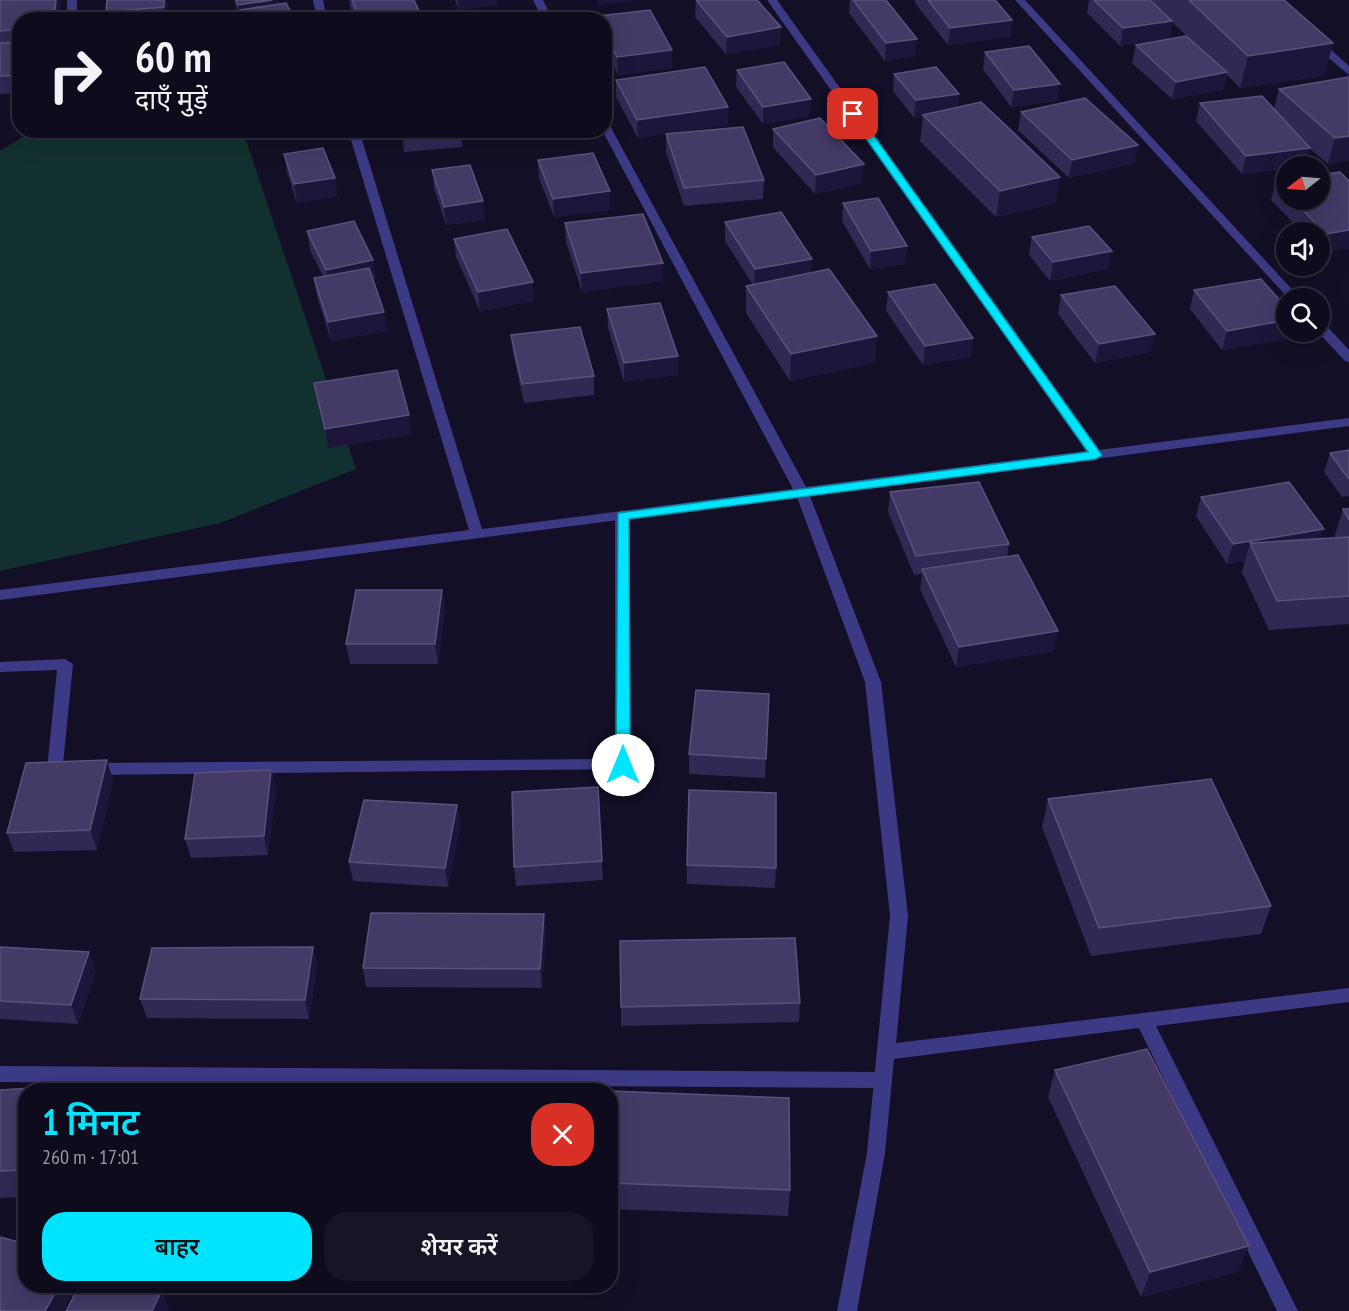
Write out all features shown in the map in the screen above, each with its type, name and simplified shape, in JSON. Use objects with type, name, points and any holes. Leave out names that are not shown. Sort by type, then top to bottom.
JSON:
[{"type":"street","points":[[772,0],[1096,455]]},
{"type":"street","points":[[1020,0],[1285,288]]},
{"type":"street","points":[[1305,32],[1349,72]]},
{"type":"street","points":[[355,138],[477,534]]},
{"type":"street","points":[[612,138],[802,492],[873,682],[899,916],[876,1153],[847,1311]]},
{"type":"street","points":[[1330,337],[1349,358]]},
{"type":"street","points":[[0,595],[1349,422]]},
{"type":"street","points":[[0,667],[65,664],[55,770],[623,765],[622,516]]},
{"type":"street","points":[[886,1052],[1349,995]]},
{"type":"street","points":[[1144,1021],[1288,1311]]},
{"type":"street","points":[[0,1074],[883,1080]]},
{"type":"green space","points":[[21,138],[245,138],[356,469],[220,523],[0,571],[0,151]]},
{"type":"building","points":[[0,0],[56,0],[55,12],[12,12],[12,30],[0,31]]},
{"type":"building","points":[[107,0],[164,0],[164,7],[106,12]]},
{"type":"building","points":[[236,0],[272,0],[238,5]]},
{"type":"building","points":[[352,0],[414,0],[419,11],[412,12],[356,12]]},
{"type":"building","points":[[696,0],[757,0],[781,27],[727,37]]},
{"type":"building","points":[[853,0],[886,0],[917,39],[886,43]]},
{"type":"building","points":[[928,0],[995,0],[1012,20],[950,28]]},
{"type":"building","points":[[1094,0],[1150,0],[1172,21],[1123,28]]},
{"type":"building","points":[[1189,0],[1284,0],[1333,43],[1248,56]]},
{"type":"building","points":[[286,3],[291,12],[241,12],[240,10]]},
{"type":"building","points":[[650,10],[672,50],[617,57],[612,47],[612,14]]},
{"type":"building","points":[[1186,36],[1227,72],[1176,82],[1136,45]]},
{"type":"building","points":[[12,42],[12,75],[0,76],[0,43]]},
{"type":"building","points":[[1029,46],[1060,84],[1014,90],[985,52]]},
{"type":"building","points":[[784,62],[811,99],[763,107],[737,70]]},
{"type":"building","points":[[705,67],[728,107],[637,120],[616,80]]},
{"type":"building","points":[[936,67],[959,94],[916,100],[894,74]]},
{"type":"building","points":[[1349,77],[1349,136],[1335,138],[1279,89]]},
{"type":"building","points":[[1262,96],[1310,148],[1246,156],[1200,103]]},
{"type":"building","points":[[1085,98],[1138,145],[1072,160],[1021,112]]},
{"type":"building","points":[[981,102],[1060,177],[1000,191],[923,115]]},
{"type":"building","points":[[820,118],[864,164],[816,175],[773,129]]},
{"type":"building","points":[[743,127],[764,180],[684,188],[666,134]]},
{"type":"building","points":[[323,148],[335,178],[294,184],[284,154]]},
{"type":"building","points":[[593,153],[610,191],[553,199],[538,160]]},
{"type":"building","points":[[470,165],[483,201],[444,207],[432,170]]},
{"type":"building","points":[[1340,172],[1349,181],[1349,230],[1330,233],[1330,222],[1314,222],[1303,210],[1330,210],[1330,174]]},
{"type":"building","points":[[878,198],[907,246],[871,251],[843,203]]},
{"type":"building","points":[[781,212],[812,259],[755,269],[725,222]]},
{"type":"building","points":[[643,214],[663,263],[581,273],[565,223]]},
{"type":"building","points":[[354,221],[373,260],[326,270],[307,231]]},
{"type":"building","points":[[1089,226],[1112,251],[1053,262],[1032,237]]},
{"type":"building","points":[[507,229],[533,282],[478,292],[454,239]]},
{"type":"building","points":[[369,268],[384,312],[328,322],[314,278]]},
{"type":"building","points":[[829,269],[877,336],[791,354],[746,286]]},
{"type":"building","points":[[1261,279],[1276,296],[1276,322],[1227,331],[1194,290]]},
{"type":"building","points":[[935,284],[973,338],[925,346],[888,292]]},
{"type":"building","points":[[1115,286],[1155,334],[1099,344],[1061,295]]},
{"type":"building","points":[[660,303],[678,356],[624,363],[607,309]]},
{"type":"building","points":[[580,327],[594,376],[522,384],[511,335]]},
{"type":"building","points":[[397,370],[409,415],[325,429],[314,383]]},
{"type":"building","points":[[1349,450],[1349,477],[1348,478],[1330,453]]},
{"type":"building","points":[[979,482],[1009,544],[916,556],[890,492]]},
{"type":"building","points":[[1289,482],[1324,529],[1233,544],[1201,497]]},
{"type":"building","points":[[1343,509],[1349,509],[1349,520]]},
{"type":"building","points":[[1349,537],[1349,596],[1277,601],[1250,543]]},
{"type":"building","points":[[1018,555],[1058,631],[959,647],[922,569]]},
{"type":"building","points":[[356,590],[442,590],[435,644],[346,644]]},
{"type":"building","points":[[696,690],[769,694],[766,759],[689,754]]},
{"type":"building","points":[[107,760],[90,830],[7,833],[26,763]]},
{"type":"building","points":[[271,770],[264,836],[185,839],[195,773]]},
{"type":"building","points":[[1211,779],[1271,906],[1099,928],[1048,799]]},
{"type":"building","points":[[598,787],[602,861],[514,867],[512,792]]},
{"type":"building","points":[[689,790],[776,793],[776,868],[687,865]]},
{"type":"building","points":[[364,800],[457,805],[445,868],[349,862]]},
{"type":"building","points":[[371,913],[544,914],[540,969],[363,968]]},
{"type":"building","points":[[795,938],[800,1003],[621,1007],[620,941]]},
{"type":"building","points":[[0,947],[89,952],[71,1005],[0,1001]]},
{"type":"building","points":[[313,947],[305,1000],[140,999],[152,948]]},
{"type":"building","points":[[1147,1049],[1249,1246],[1150,1272],[1055,1070]]},
{"type":"building","points":[[18,1089],[18,1170],[0,1171],[0,1090]]},
{"type":"building","points":[[618,1091],[789,1098],[790,1190],[618,1183]]},
{"type":"building","points":[[0,1237],[18,1242],[18,1293],[55,1293],[45,1311],[0,1310]]},
{"type":"building","points":[[75,1293],[161,1293],[152,1311],[66,1311]]},
{"type":"route","points":[[623,765],[622,516],[1096,455],[853,114]]}]
